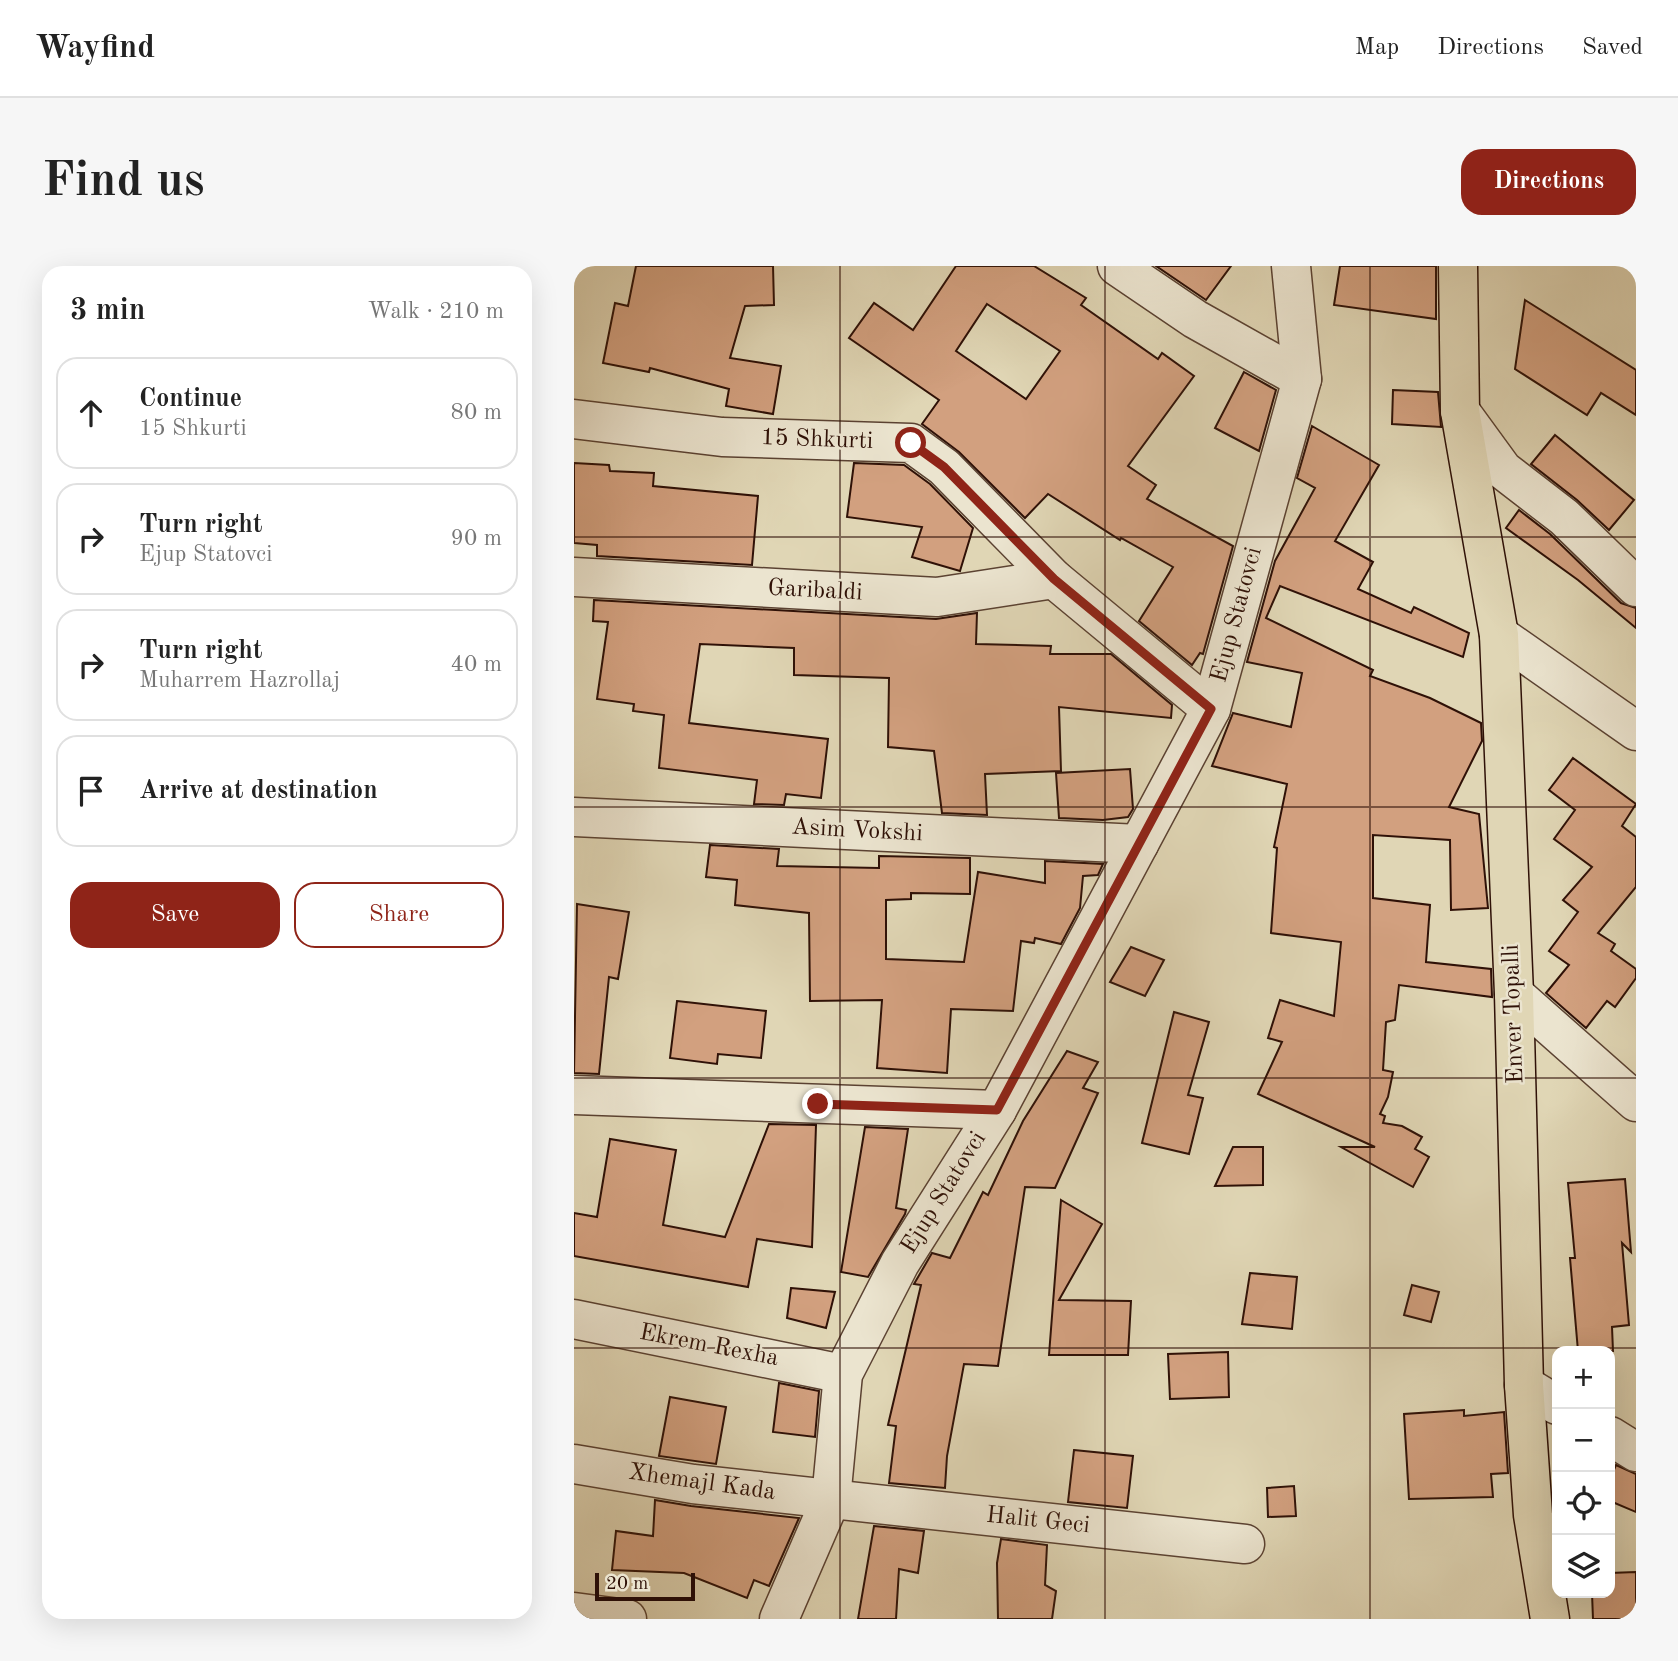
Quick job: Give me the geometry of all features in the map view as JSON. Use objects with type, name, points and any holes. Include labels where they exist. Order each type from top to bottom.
[{"type":"main road","name":"Enver Topalli","points":[[1458,266],[1460,411],[1499,635],[1514,993],[1524,1385],[1533,1515],[1550,1619]]},
{"type":"street","points":[[1116,266],[1195,319],[1302,379]]},
{"type":"street","name":"Ejup Statovci","points":[[779,1619],[831,1499],[843,1374],[900,1263],[997,1110],[1211,709],[1302,379],[1291,266]]},
{"type":"street","points":[[1460,411],[1503,470],[1564,517],[1636,587]]},
{"type":"street","name":"15 Shkurti","points":[[574,419],[722,437],[911,443],[944,467],[1054,579],[1211,709]]},
{"type":"street","name":"Garibaldi","points":[[574,577],[937,597],[1054,579]]},
{"type":"street","points":[[1499,635],[1636,731]]},
{"type":"street","name":"Asim Vokshi","points":[[574,817],[1139,844]]},
{"type":"street","points":[[1514,993],[1636,1102]]},
{"type":"street","points":[[574,1095],[997,1110]]},
{"type":"street","name":"Ekrem Rexha","points":[[574,1319],[843,1374]]},
{"type":"street","points":[[1524,1385],[1552,1402]]},
{"type":"street","points":[[1615,1439],[1636,1452]]},
{"type":"street","name":"Xhemajl Kada","points":[[574,1464],[693,1483],[831,1499]]},
{"type":"street","name":"Halit Geci","points":[[831,1499],[1245,1544]]},
{"type":"street","points":[[574,1612],[627,1619]]},
{"type":"building","points":[[636,266],[773,266],[774,305],[745,306],[730,358],[781,366],[773,414],[726,406],[729,389],[650,368],[649,372],[603,363],[615,303],[628,306]]},
{"type":"building","points":[[956,266],[1034,266],[1086,298],[1081,305],[1158,359],[1162,353],[1194,376],[1128,466],[1156,485],[1147,499],[1233,546],[1203,654],[1200,653],[1192,665],[1139,621],[1173,567],[1121,538],[1120,540],[1048,494],[1025,518],[959,452],[922,424],[939,400],[849,338],[874,303],[913,330]],"holes":[[[987,304],[1060,351],[1026,399],[956,351]]]},
{"type":"building","points":[[1156,266],[1231,266],[1206,300]]},
{"type":"building","points":[[1340,266],[1436,266],[1436,319],[1334,305]]},
{"type":"building","points":[[1525,300],[1636,370],[1636,415],[1601,393],[1587,415],[1515,369]]},
{"type":"building","points":[[1244,372],[1276,390],[1259,451],[1215,428]]},
{"type":"building","points":[[1393,390],[1438,392],[1441,427],[1392,424]]},
{"type":"building","points":[[1312,426],[1379,465],[1335,541],[1373,562],[1358,589],[1411,613],[1414,607],[1469,633],[1463,657],[1280,586],[1266,618],[1373,670],[1370,676],[1430,698],[1481,723],[1482,741],[1449,807],[1479,814],[1488,908],[1451,910],[1450,840],[1373,835],[1373,898],[1430,905],[1426,962],[1491,969],[1492,997],[1399,985],[1395,1020],[1386,1022],[1383,1070],[1393,1072],[1388,1097],[1380,1114],[1385,1116],[1383,1123],[1402,1126],[1422,1137],[1415,1149],[1429,1157],[1413,1187],[1341,1147],[1375,1147],[1258,1094],[1282,1042],[1268,1038],[1280,1000],[1334,1016],[1341,942],[1271,933],[1277,848],[1274,847],[1287,784],[1212,766],[1233,713],[1291,727],[1302,673],[1247,662],[1275,561],[1315,488],[1297,478]]},
{"type":"building","points":[[1555,435],[1634,500],[1609,530],[1577,500],[1531,464]]},
{"type":"building","points":[[574,463],[609,465],[610,471],[654,473],[653,486],[758,496],[752,565],[597,556],[597,545],[574,543]]},
{"type":"building","points":[[854,463],[904,465],[930,484],[973,528],[960,571],[912,557],[922,527],[847,517]]},
{"type":"building","points":[[1519,510],[1550,534],[1621,603],[1636,608],[1636,628],[1578,580],[1506,528]]},
{"type":"building","points":[[594,600],[936,619],[977,613],[976,644],[1051,646],[1050,654],[1111,654],[1172,705],[1171,718],[1059,707],[1061,771],[985,774],[987,815],[942,813],[934,751],[888,747],[889,678],[794,675],[794,648],[700,644],[689,723],[828,739],[821,798],[786,794],[784,805],[754,804],[757,780],[659,768],[664,715],[633,711],[634,704],[597,699],[608,622],[593,621]]},
{"type":"building","points":[[1573,758],[1636,804],[1622,826],[1636,837],[1636,887],[1598,933],[1615,944],[1611,951],[1636,969],[1636,978],[1615,1007],[1607,1001],[1586,1028],[1546,993],[1569,965],[1549,951],[1578,912],[1563,900],[1592,867],[1554,839],[1575,810],[1549,790]]},
{"type":"building","points":[[1130,769],[1133,809],[1128,817],[1103,820],[1059,818],[1056,773]]},
{"type":"building","points":[[710,845],[779,849],[777,866],[879,868],[879,856],[970,858],[970,894],[911,893],[911,899],[886,900],[886,959],[964,962],[978,872],[1045,883],[1045,861],[1103,864],[1098,875],[1083,876],[1080,908],[1061,944],[1035,938],[1034,943],[1021,941],[1013,1011],[951,1009],[947,1073],[877,1068],[882,1000],[810,1001],[809,913],[735,905],[737,880],[706,877]]},
{"type":"building","points":[[577,904],[629,912],[618,979],[609,977],[599,1074],[574,1073]]},
{"type":"building","points":[[1131,947],[1164,960],[1145,996],[1110,982]]},
{"type":"building","points":[[677,1001],[766,1011],[761,1058],[718,1054],[717,1064],[670,1058]]},
{"type":"building","points":[[1174,1012],[1209,1022],[1188,1095],[1203,1098],[1189,1154],[1142,1143]]},
{"type":"building","points":[[1067,1051],[1098,1062],[1083,1088],[1098,1093],[1055,1188],[1025,1187],[998,1366],[964,1364],[947,1456],[945,1488],[889,1483],[896,1426],[888,1425],[921,1285],[914,1284],[932,1253],[950,1258],[983,1192],[988,1195],[1023,1121]]},
{"type":"building","points":[[769,1124],[816,1125],[812,1247],[757,1239],[748,1287],[574,1256],[574,1213],[597,1217],[610,1139],[676,1150],[663,1225],[725,1237]]},
{"type":"building","points":[[865,1127],[908,1129],[896,1208],[906,1210],[905,1214],[868,1277],[841,1272]]},
{"type":"building","points":[[1233,1147],[1263,1147],[1263,1185],[1215,1186]]},
{"type":"building","points":[[1625,1179],[1631,1252],[1622,1243],[1629,1325],[1612,1327],[1613,1346],[1578,1346],[1570,1258],[1575,1258],[1568,1183]]},
{"type":"building","points":[[1061,1200],[1102,1224],[1059,1300],[1131,1301],[1128,1355],[1049,1355]]},
{"type":"building","points":[[1250,1273],[1297,1277],[1292,1329],[1242,1324]]},
{"type":"building","points":[[1412,1285],[1439,1292],[1431,1322],[1404,1315]]},
{"type":"building","points":[[791,1288],[835,1292],[826,1328],[787,1318]]},
{"type":"building","points":[[1228,1352],[1229,1397],[1170,1399],[1168,1354]]},
{"type":"building","points":[[779,1383],[819,1391],[815,1437],[773,1432]]},
{"type":"building","points":[[670,1397],[726,1407],[716,1464],[659,1456]]},
{"type":"building","points":[[1464,1410],[1464,1416],[1504,1412],[1508,1473],[1491,1474],[1493,1497],[1409,1499],[1404,1414]]},
{"type":"building","points":[[1074,1450],[1133,1456],[1127,1508],[1068,1502]]},
{"type":"building","points":[[1616,1465],[1636,1474],[1636,1512],[1615,1503]]},
{"type":"building","points":[[1294,1486],[1296,1516],[1268,1517],[1267,1488]]},
{"type":"building","points":[[655,1500],[799,1518],[769,1586],[754,1580],[747,1598],[684,1573],[612,1570],[616,1531],[653,1536]]},
{"type":"building","points":[[874,1526],[924,1531],[918,1573],[899,1569],[896,1619],[858,1619]]},
{"type":"building","points":[[1001,1539],[1047,1545],[1045,1585],[1056,1591],[1052,1619],[998,1619],[997,1563]]},
{"type":"building","points":[[1636,1572],[1636,1619],[1593,1619],[1592,1598],[1615,1598],[1615,1573]]},
{"type":"route","points":[[818,1104],[997,1110],[1211,709],[1054,579],[944,467],[911,443]]}]
